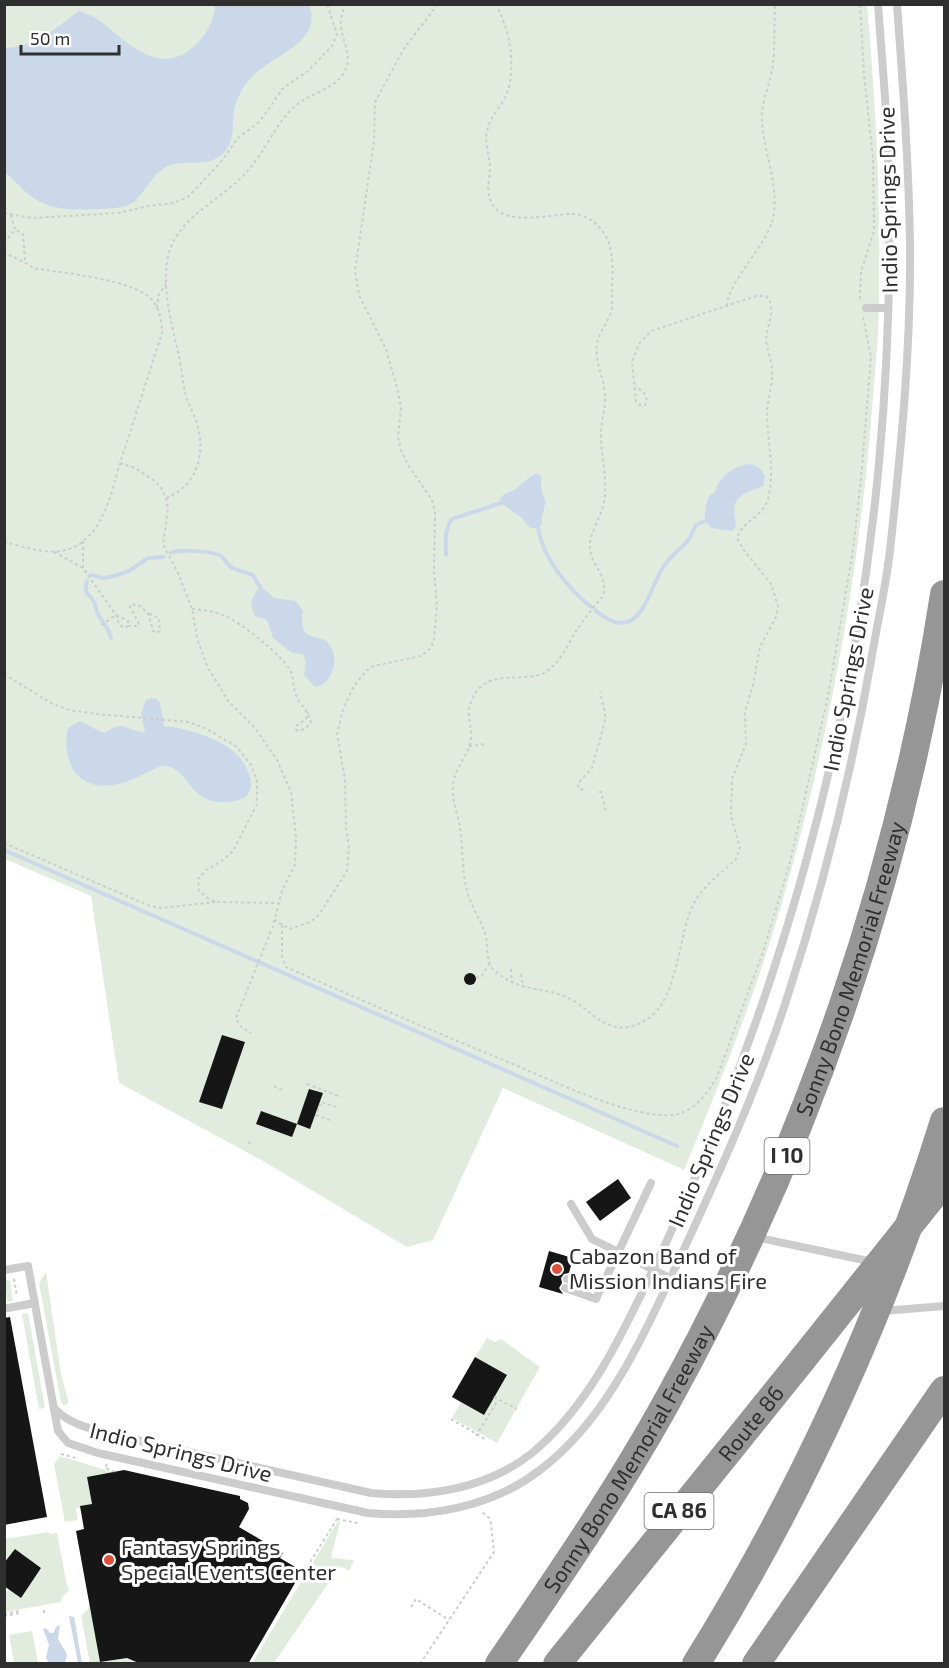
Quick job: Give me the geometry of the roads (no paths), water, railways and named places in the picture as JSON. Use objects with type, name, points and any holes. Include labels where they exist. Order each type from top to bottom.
[{"type":"highway","name":"Sonny Bono Memorial Freeway","points":[[499,1664],[621,1479],[669,1397],[714,1312],[776,1183],[829,1048],[869,928],[911,769],[934,662],[945,594]]},
{"type":"highway","points":[[696,1664],[731,1608],[772,1533],[829,1417],[876,1311],[925,1183],[945,1121]]},
{"type":"highway","name":"Route 86","points":[[557,1664],[945,1182]]},
{"type":"highway","points":[[756,1664],[945,1390]]},
{"type":"lane","name":"Indio Springs Drive","points":[[54,1407],[62,1417],[72,1423],[105,1432],[371,1493],[397,1495],[453,1489],[483,1481],[515,1465],[532,1453],[562,1423],[598,1375],[633,1311],[696,1178],[730,1094],[774,970],[800,887],[820,811],[851,661],[879,464],[887,308],[887,133],[878,4]]},
{"type":"lane","name":"Indio Springs Drive","points":[[54,1407],[58,1431],[62,1438],[68,1443],[98,1453],[368,1513],[397,1516],[458,1509],[506,1491],[525,1481],[543,1468],[577,1436],[614,1386],[650,1320],[714,1186],[787,999],[839,816],[860,723],[889,556],[906,364],[910,250],[906,132],[897,4]]},
{"type":"lane","points":[[864,308],[887,308]]},
{"type":"lane","points":[[564,1288],[596,1299],[651,1183]]},
{"type":"lane","points":[[571,1204],[592,1239],[670,1278]]},
{"type":"lane","points":[[751,1236],[893,1266]]},
{"type":"lane","points":[[4,1270],[28,1266],[54,1407]]},
{"type":"lane","points":[[567,1279],[600,1290]]},
{"type":"lane","points":[[8,1308],[35,1304]]},
{"type":"lane","points":[[876,1311],[945,1306]]},
{"type":"water","points":[[215,5],[309,5],[312,18],[309,30],[293,48],[259,71],[244,86],[235,107],[231,141],[220,156],[207,162],[178,163],[165,167],[136,200],[124,207],[111,208],[63,209],[45,204],[28,194],[5,172],[5,48],[36,41],[79,11],[96,18],[141,52],[166,59],[179,56],[197,44],[211,23]]},
{"type":"water","points":[[752,464],[761,469],[765,476],[763,486],[742,495],[735,503],[736,527],[732,531],[711,528],[705,521],[706,504],[709,497],[729,472],[740,466]]},
{"type":"water","points":[[538,473],[542,479],[541,486],[545,504],[542,524],[538,528],[530,528],[522,518],[501,503],[500,499]]},
{"type":"water","points":[[264,589],[274,598],[296,601],[303,611],[304,630],[329,644],[332,649],[333,670],[321,685],[315,687],[304,675],[306,662],[303,654],[292,653],[273,638],[267,620],[255,616],[251,605],[252,600],[257,590]]},
{"type":"water","points":[[157,699],[160,703],[164,726],[209,737],[239,756],[251,779],[249,793],[244,798],[219,802],[207,799],[171,767],[161,766],[132,780],[100,786],[89,783],[74,771],[67,751],[68,728],[80,721],[105,733],[122,726],[145,732],[141,713],[146,700]]},
{"type":"water","points":[[69,1616],[74,1617],[82,1663],[78,1663]]},
{"type":"water","points":[[60,1625],[58,1639],[67,1654],[65,1663],[49,1663],[46,1658],[49,1645],[43,1629],[46,1628],[53,1633]]},
{"type":"waterway","points":[[446,555],[447,531],[452,519],[501,503]]},
{"type":"waterway","points":[[595,610],[610,620],[621,623],[631,621],[639,614],[665,565],[687,542],[696,525],[705,521]]},
{"type":"waterway","points":[[538,528],[545,551],[557,572],[591,607]]},
{"type":"waterway","points":[[171,553],[188,551],[217,554],[236,570],[253,575],[261,589]]},
{"type":"waterway","points":[[91,575],[103,578],[114,576],[129,571],[148,558],[164,557]]},
{"type":"waterway","points":[[87,581],[86,592],[94,602],[96,611],[111,638]]},
{"type":"waterway","points":[[4,850],[677,1146]]},
{"type":"place","name":"Cabazon Band of Mission Indians Fire","points":[[557,1269]]},
{"type":"place","name":"Fantasy Springs Special Events Center","points":[[109,1560]]}]
